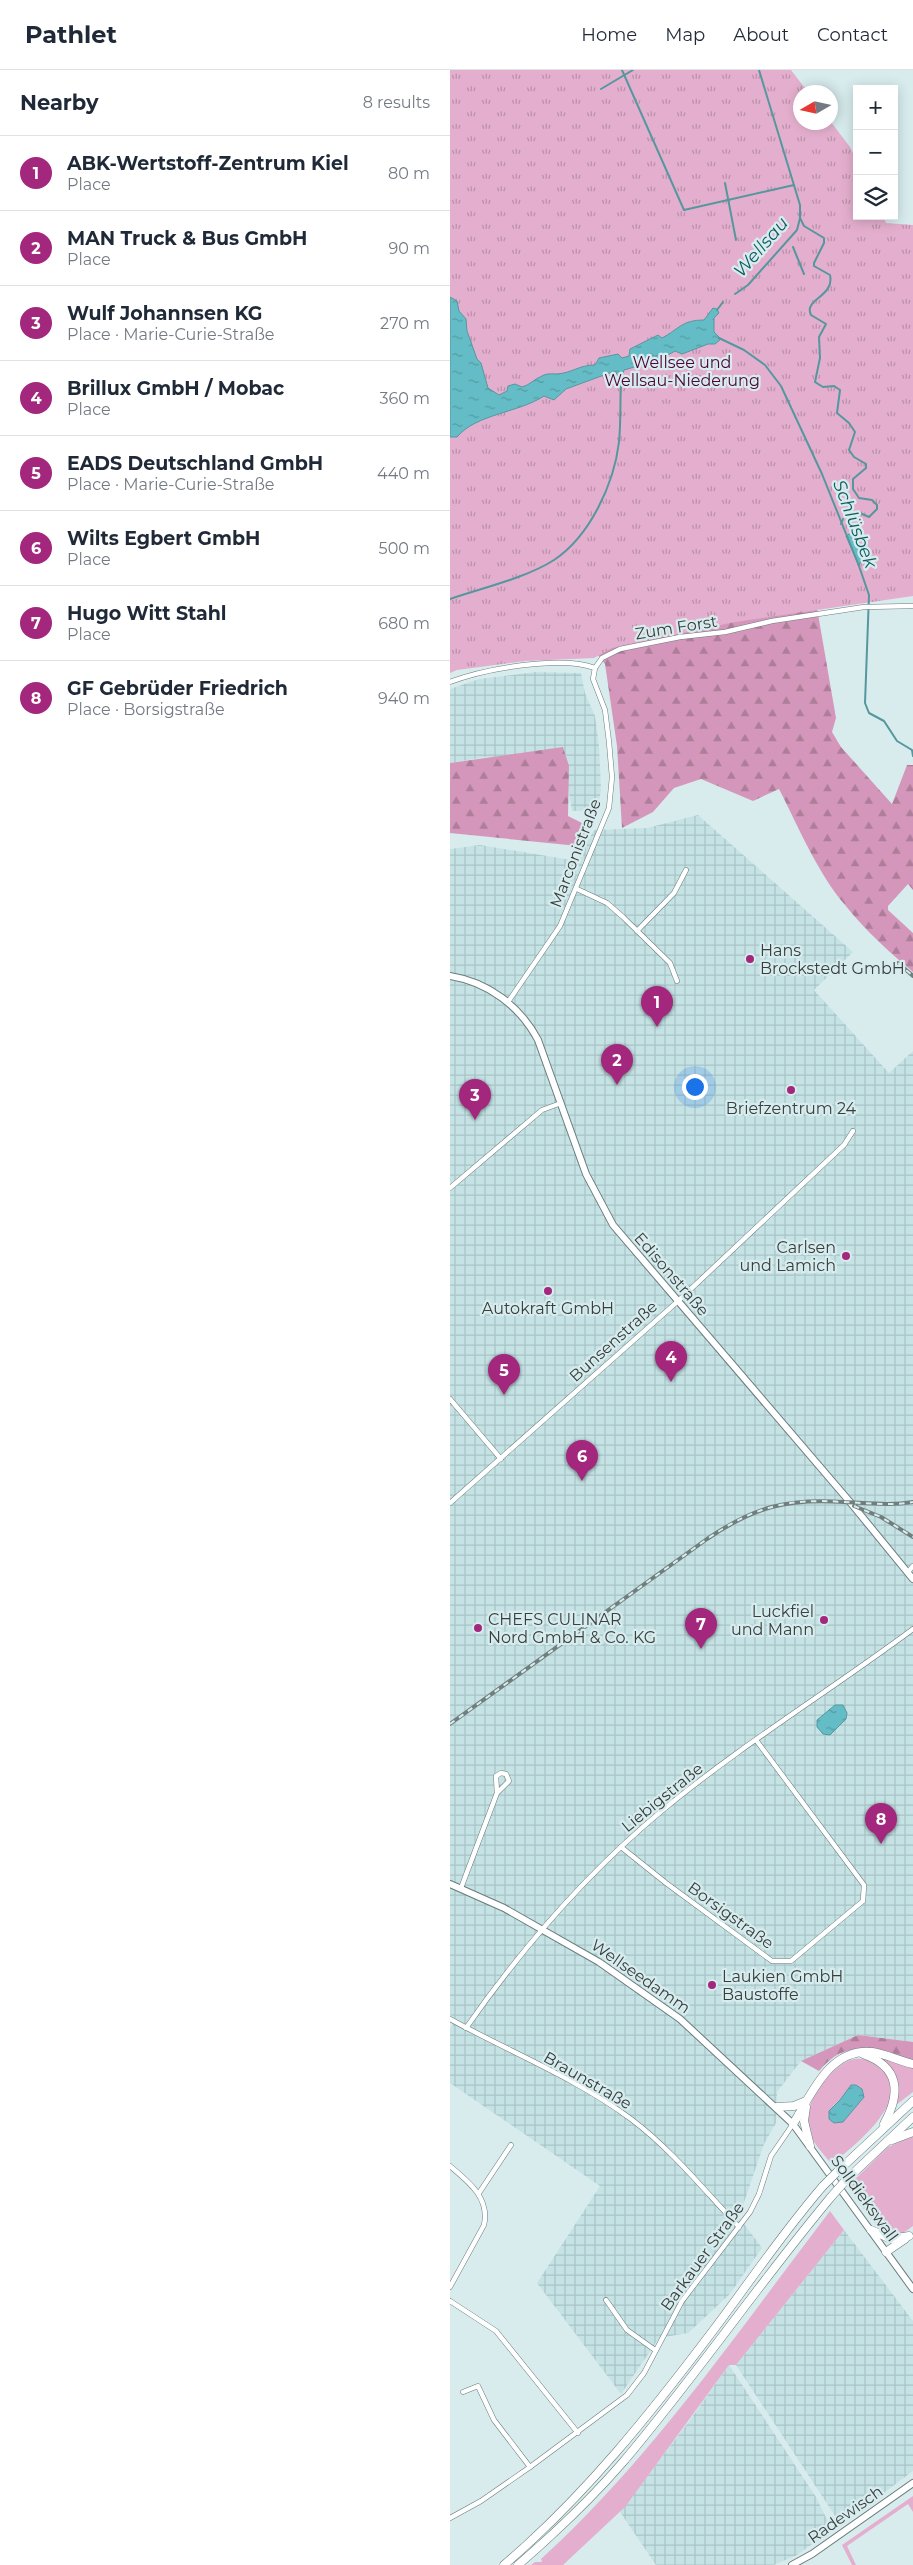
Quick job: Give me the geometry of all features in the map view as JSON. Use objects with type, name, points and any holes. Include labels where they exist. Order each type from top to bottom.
[{"type":"highway","points":[[793,2124],[824,2075],[835,2062],[844,2056],[858,2053],[877,2053],[913,2064]]},
{"type":"highway","points":[[858,2053],[880,2063],[888,2070],[894,2081],[894,2101],[882,2128]]},
{"type":"highway","points":[[777,2107],[794,2106],[808,2100]]},
{"type":"highway","points":[[808,2100],[804,2122],[810,2146]]},
{"type":"highway","points":[[504,2565],[571,2503],[621,2449],[715,2328],[793,2222],[823,2186],[882,2128],[913,2101]]},
{"type":"highway","points":[[518,2565],[575,2514],[622,2463],[688,2381],[781,2257],[831,2197],[875,2151],[913,2117]]},
{"type":"highway","points":[[875,2151],[896,2137],[913,2132]]},
{"type":"highway","points":[[871,2230],[891,2239],[911,2235]]},
{"type":"highway","points":[[886,2252],[911,2235]]},
{"type":"street","name":"Zum Forst","points":[[595,668],[602,658],[620,649],[680,637],[725,632],[772,621],[864,607],[913,606]]},
{"type":"street","points":[[450,682],[505,668],[577,664],[595,668]]},
{"type":"street","name":"Marconistraße","points":[[508,1002],[560,926],[577,889],[608,808],[612,777],[605,710],[594,685],[595,668]]},
{"type":"street","points":[[637,931],[674,893],[686,870]]},
{"type":"street","points":[[577,889],[607,903],[670,963],[677,981]]},
{"type":"street","name":"Edisonstraße","points":[[450,976],[481,985],[508,1002],[534,1034],[586,1174],[606,1213],[627,1243],[913,1579]]},
{"type":"street","points":[[450,1188],[542,1110],[561,1103]]},
{"type":"street","name":"Bunsenstraße","points":[[450,1503],[677,1302],[844,1145],[853,1131]]},
{"type":"street","points":[[450,1399],[501,1459]]},
{"type":"street","points":[[908,1572],[913,1566]]},
{"type":"street","name":"Liebigstraße","points":[[466,2028],[543,1929],[621,1847],[678,1798],[756,1740],[913,1629]]},
{"type":"street","name":"Borsigstraße","points":[[621,1847],[666,1883],[772,1961],[791,1961],[863,1901],[864,1885],[756,1740]]},
{"type":"street","points":[[461,1888],[497,1793]]},
{"type":"street","name":"Wellseedamm","points":[[450,1884],[543,1929],[608,1966],[658,2002],[777,2107],[793,2124]]},
{"type":"street","name":"Braunstraße","points":[[450,2020],[596,2096],[630,2118],[652,2136],[739,2227]]},
{"type":"street","name":"Barkauer Straße","points":[[450,2518],[481,2501],[530,2467],[627,2395],[644,2373],[685,2296],[739,2227],[757,2199],[773,2151],[793,2124]]},
{"type":"street","name":"Solldiekswall","points":[[793,2124],[913,2289]]},
{"type":"street","points":[[478,2193],[511,2145]]},
{"type":"street","points":[[450,2166],[478,2193],[486,2216],[484,2225],[450,2287]]},
{"type":"street","points":[[606,2300],[627,2330],[655,2350]]},
{"type":"street","points":[[450,2301],[496,2331],[578,2433]]},
{"type":"street","points":[[463,2392],[478,2386],[494,2420],[530,2467]]},
{"type":"street","name":"Radewisch","points":[[792,2565],[801,2563],[913,2483]]},
{"type":"shaded area","points":[[535,672],[581,673],[585,693],[595,716],[599,745],[601,790],[597,811],[572,811],[568,788],[568,766],[486,757],[450,763],[450,689],[479,679]]},
{"type":"shaded area","points":[[698,815],[853,952],[814,990],[889,1073],[913,1051],[913,2042],[858,2035],[801,2061],[777,2092],[776,2123],[764,2144],[739,2217],[762,2248],[729,2295],[688,2333],[659,2338],[621,2394],[537,2283],[600,2186],[450,2083],[450,2029],[456,2019],[450,2015],[450,849],[480,845],[577,861],[594,830],[647,828]]},
{"type":"shaded area","points":[[844,2230],[913,2321],[913,2471],[841,2525],[736,2365]]},
{"type":"shaded area","points":[[729,2365],[816,2497],[832,2530],[797,2555],[774,2565],[656,2565],[620,2512]]},
{"type":"green space","name":"Wellsee und Wellsau-Niederung","points":[[450,70],[791,70],[803,85],[793,85],[793,130],[837,130],[853,153],[853,220],[885,220],[886,223],[913,225],[913,596],[735,622],[612,648],[594,658],[526,661],[457,670],[450,673]]},
{"type":"green space","points":[[817,608],[836,718],[832,732],[841,747],[892,804],[907,765],[913,765],[913,890],[908,884],[888,906],[888,910],[913,933],[913,972],[869,932],[835,892],[809,849],[779,789],[753,801],[701,779],[674,788],[653,812],[622,828],[617,746],[605,664],[597,654],[655,628]]},
{"type":"green space","points":[[563,747],[569,766],[568,816],[590,827],[578,846],[450,833],[450,763]]},
{"type":"green space","points":[[858,2035],[913,2042],[913,2061],[875,2050],[863,2049],[841,2053],[830,2060],[819,2071],[801,2061]]},
{"type":"green space","points":[[873,2055],[913,2067],[913,2092],[896,2105],[897,2088]]},
{"type":"green space","points":[[863,2059],[871,2061],[878,2066],[885,2072],[891,2085],[890,2098],[885,2111],[876,2123],[832,2165],[812,2139],[807,2120],[813,2098],[820,2087],[827,2077],[845,2062]],"holes":[[[856,2085],[862,2089],[864,2097],[843,2122],[833,2106]]]},
{"type":"green space","points":[[913,2136],[913,2226],[901,2234],[892,2236],[880,2229],[848,2186],[888,2147]]},
{"type":"green space","points":[[830,2211],[844,2230],[736,2365],[729,2365],[625,2507],[563,2565],[531,2565],[535,2562],[542,2562],[541,2559],[582,2520],[657,2436],[728,2347]]},
{"type":"green space","points":[[913,2496],[913,2512],[908,2504],[847,2546],[856,2565],[852,2565],[842,2545]]},
{"type":"water","points":[[450,297],[457,301],[459,311],[466,319],[467,331],[477,359],[481,363],[488,388],[499,395],[507,391],[508,386],[515,384],[522,387],[546,374],[562,373],[584,366],[595,365],[599,358],[618,354],[622,358],[629,356],[630,349],[658,335],[662,338],[686,323],[704,320],[713,308],[717,309],[719,313],[714,318],[714,332],[721,339],[715,344],[708,344],[682,354],[675,351],[659,360],[624,370],[621,381],[615,371],[566,389],[554,400],[544,396],[534,402],[486,418],[465,429],[457,437],[450,437]]},
{"type":"water","points":[[851,533],[857,537],[863,554],[859,566],[846,536]]},
{"type":"water","points":[[835,1705],[843,1705],[847,1713],[846,1719],[830,1735],[823,1734],[817,1727],[817,1720]]},
{"type":"water","points":[[851,2085],[856,2085],[862,2089],[864,2097],[843,2122],[834,2123],[829,2119],[829,2111]]},
{"type":"waterway","points":[[622,70],[684,210],[794,185]]},
{"type":"waterway","points":[[601,89],[633,70]]},
{"type":"waterway","name":"Wellsau","points":[[735,294],[748,285],[797,230],[800,218],[800,205],[759,70]]},
{"type":"waterway","points":[[725,183],[736,240]]},
{"type":"waterway","points":[[800,218],[804,226],[824,238],[824,243],[814,266],[830,275],[828,288],[811,305],[810,310],[811,315],[826,324],[819,337],[820,358],[815,382],[823,387],[834,386],[840,390],[837,413],[849,423],[855,432],[849,450],[854,457],[866,464],[866,468],[853,479],[853,489],[859,498],[872,500],[877,505],[877,509],[869,517],[860,513],[848,515]]},
{"type":"waterway","points":[[793,247],[804,274]]},
{"type":"waterway","points":[[717,310],[723,302]]},
{"type":"waterway","name":"Schlüsbek","points":[[719,338],[744,350],[765,365],[781,386],[822,474],[869,595],[865,703],[869,713],[884,721],[897,741],[912,750],[913,756]]},
{"type":"waterway","points":[[450,599],[517,577],[543,566],[567,550],[579,537],[598,508],[612,475],[619,442],[621,380]]},
{"type":"waterway","name":"Schlüsbek","points":[[841,524],[843,519]]},
{"type":"railway","points":[[898,963],[913,976]]},
{"type":"railway","points":[[450,1724],[707,1539],[740,1519],[772,1507],[805,1502],[888,1504],[913,1502]]},
{"type":"railway","points":[[854,1506],[881,1517],[913,1537]]},
{"type":"place","name":"Hans Brockstedt GmbH","points":[[750,959]]},
{"type":"place","name":"ABK-Wertstoff-Zentrum Kiel","points":[[657,1027]]},
{"type":"place","name":"MAN Truck & Bus GmbH","points":[[617,1085]]},
{"type":"place","name":"Briefzentrum 24","points":[[791,1090]]},
{"type":"place","name":"Wulf Johannsen KG","points":[[475,1120]]},
{"type":"place","name":"Carlsen und Lamich","points":[[846,1256]]},
{"type":"place","name":"Autokraft GmbH","points":[[548,1291]]},
{"type":"place","name":"Brillux GmbH / Mobac","points":[[671,1382]]},
{"type":"place","name":"EADS Deutschland GmbH","points":[[504,1395]]},
{"type":"place","name":"Wilts Egbert GmbH","points":[[582,1481]]},
{"type":"place","name":"Luckfiel und Mann","points":[[824,1620]]},
{"type":"place","name":"CHEFS CULINAR Nord GmbH & Co. KG","points":[[478,1628]]},
{"type":"place","name":"Hugo Witt Stahl","points":[[701,1649]]},
{"type":"place","name":"GF Gebrüder Friedrich","points":[[881,1844]]},
{"type":"place","name":"Laukien GmbH Baustoffe","points":[[712,1985]]}]
